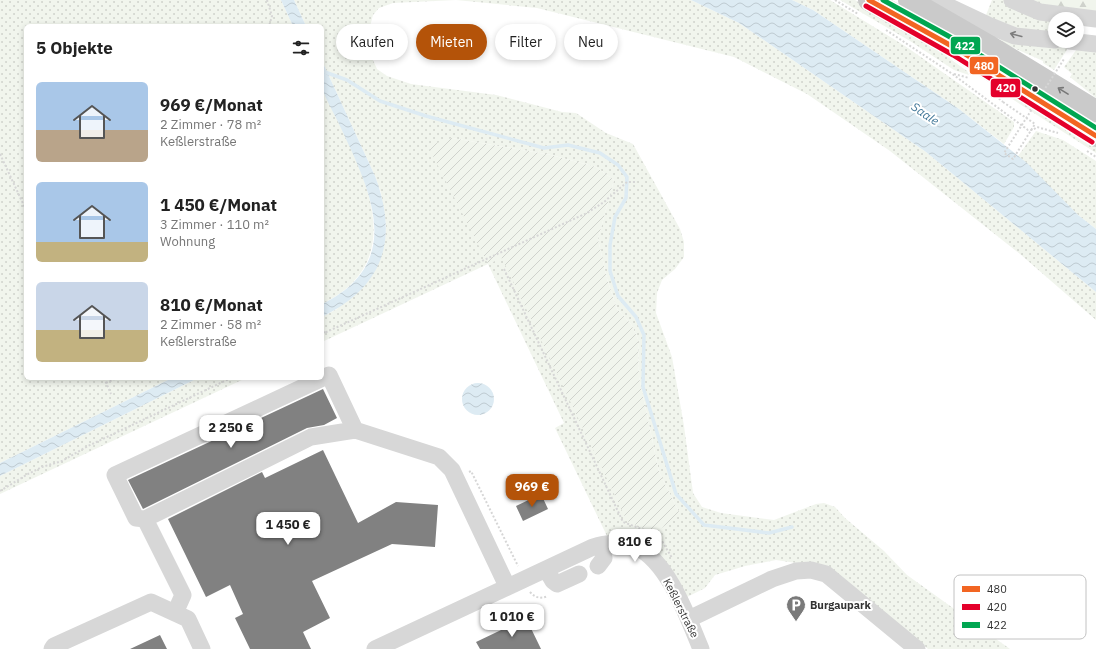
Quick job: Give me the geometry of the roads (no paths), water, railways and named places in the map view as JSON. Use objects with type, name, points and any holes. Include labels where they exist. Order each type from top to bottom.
[{"type":"main road","points":[[909,0],[1001,53],[1096,111]]},
{"type":"main road","points":[[865,8],[957,49],[1090,143]]},
{"type":"street","points":[[935,0],[1015,36],[1048,39]]},
{"type":"street","points":[[1012,0],[1040,12],[1096,19]]},
{"type":"street","points":[[1084,43],[1096,44]]},
{"type":"street","points":[[324,377],[329,375],[355,430]]},
{"type":"street","points":[[318,380],[115,476],[136,518],[145,519],[311,438],[355,430],[439,457],[452,470],[507,586]]},
{"type":"street","points":[[145,519],[183,595],[175,613]]},
{"type":"street","name":"Keßlerstraße","points":[[375,649],[533,574],[601,545],[627,544],[643,551],[665,576],[689,619],[701,649]]},
{"type":"street","points":[[598,566],[604,558],[601,545]]},
{"type":"street","points":[[689,619],[772,579],[796,571],[811,570],[826,574],[917,649]]},
{"type":"street","points":[[533,574],[553,581],[557,584],[579,574]]},
{"type":"street","points":[[52,649],[54,646],[151,602],[188,619],[202,649]]},
{"type":"water","points":[[281,0],[294,0],[305,24],[292,24]]},
{"type":"water","name":"Saale","points":[[691,0],[792,0],[813,10],[959,109],[1027,163],[1078,215],[1096,229],[1096,292],[926,152],[739,23]]},
{"type":"water","points":[[324,65],[375,176],[382,199],[386,221],[385,241],[381,259],[372,276],[360,291],[343,305],[324,316],[324,303],[349,287],[365,267],[373,245],[374,222],[369,198],[361,173],[324,92]]},
{"type":"water","points":[[168,380],[194,380],[0,476],[0,463]]},
{"type":"water","points":[[475,383],[481,383],[491,390],[494,399],[493,405],[487,412],[481,415],[475,415],[465,408],[462,402],[462,396],[469,386]]},
{"type":"waterway","points":[[324,72],[347,80],[380,101],[426,116],[544,148],[568,145],[600,153],[618,165],[627,177],[626,198],[615,217],[610,245],[610,271],[618,296],[636,317],[644,335],[643,387],[676,494],[704,525],[769,533],[792,527]]},
{"type":"place","name":"Burgaupark","points":[[796,622]]}]
